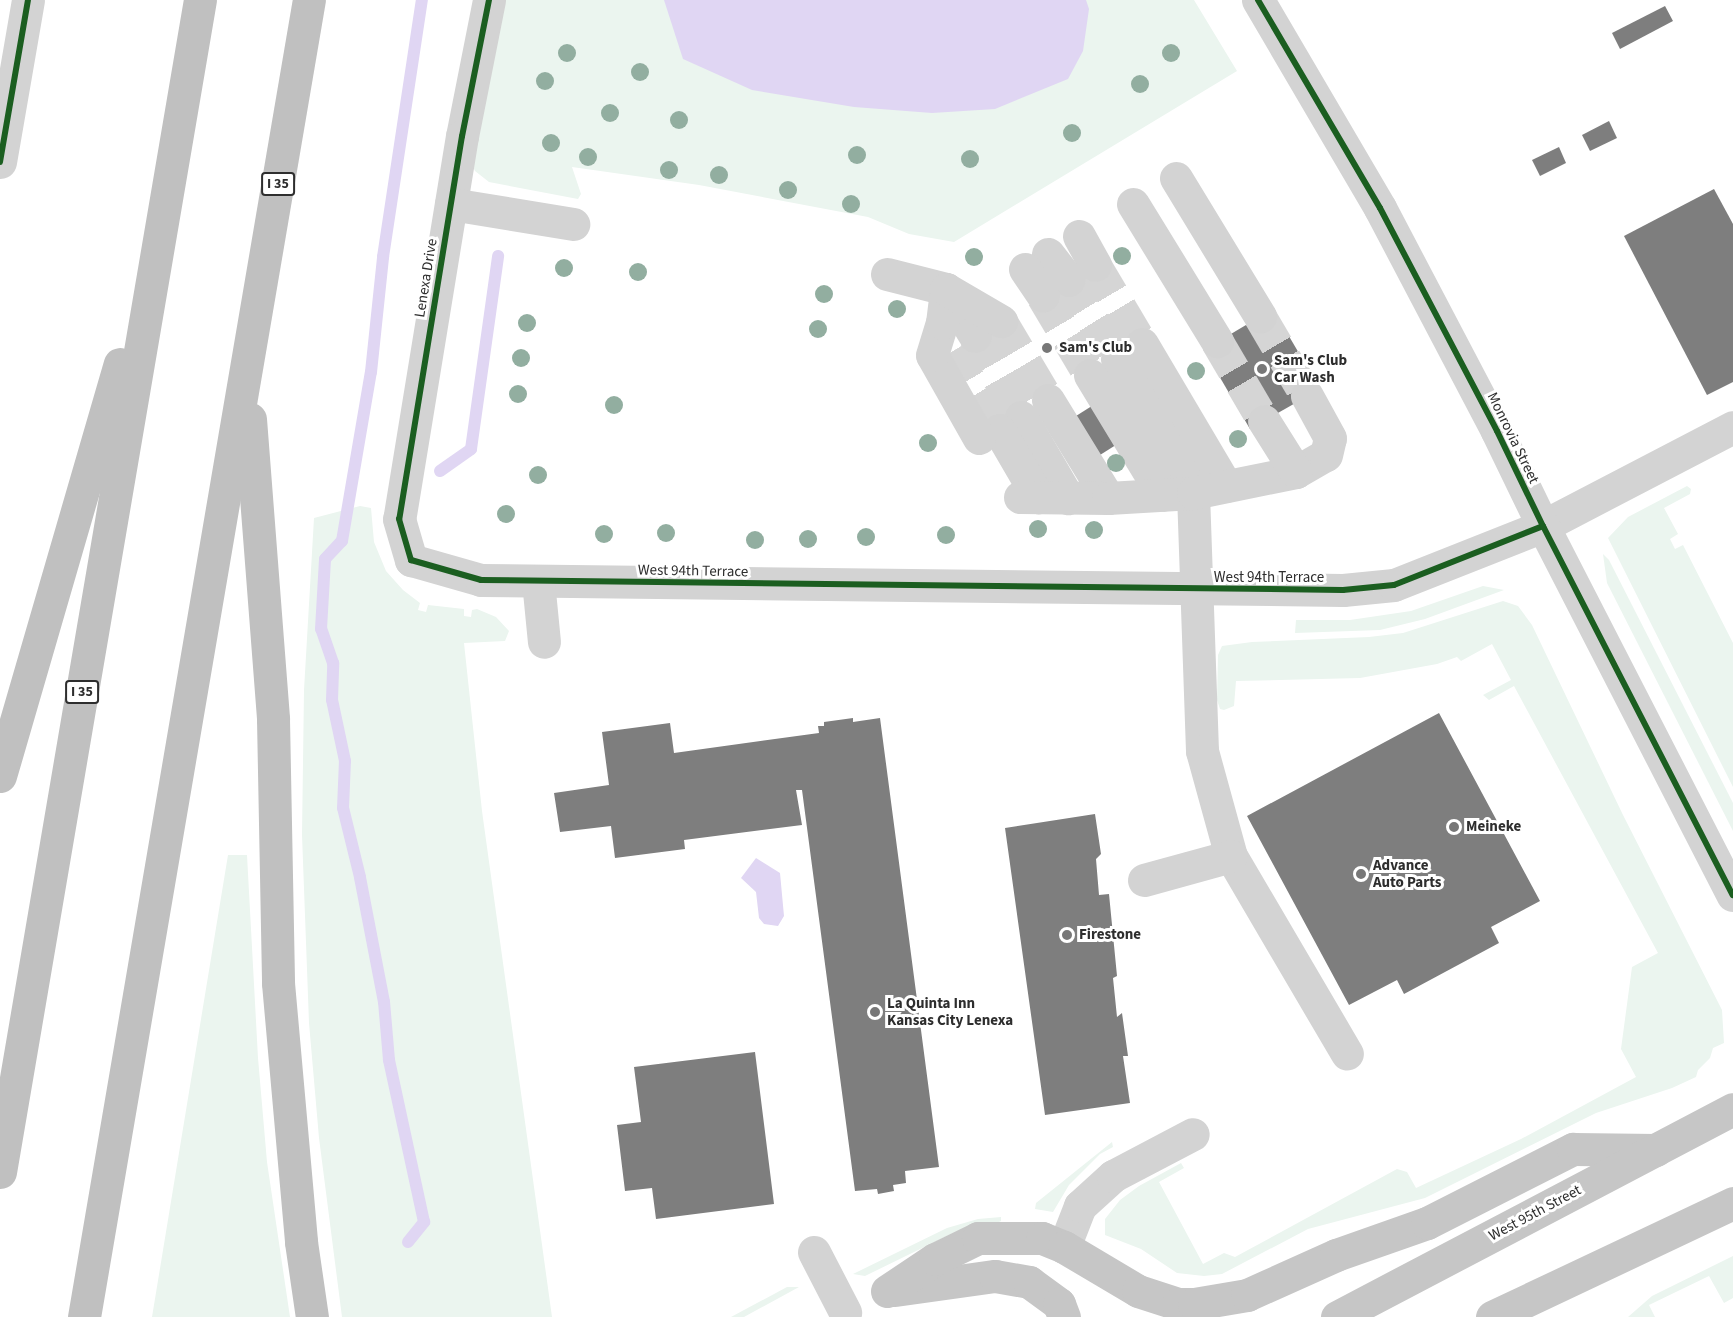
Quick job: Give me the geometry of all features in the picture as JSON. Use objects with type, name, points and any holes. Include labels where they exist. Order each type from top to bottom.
[{"type":"highway","name":"I 35","points":[[0,1172],[200,0]]},
{"type":"highway","name":"I 35","points":[[84,1317],[309,0]]},
{"type":"highway","points":[[0,776],[164,212]]},
{"type":"highway","points":[[247,369],[273,719],[278,983],[300,1230],[312,1317]]},
{"type":"main road","name":"West 95th Street","points":[[1337,1317],[1733,1109]]},
{"type":"main road","points":[[887,1291],[935,1259],[978,1238],[1042,1238],[1064,1247],[1138,1291],[1178,1304],[1194,1304],[1247,1295],[1336,1255],[1427,1222],[1573,1149],[1656,1149]]},
{"type":"main road","points":[[1492,1317],[1733,1203]]},
{"type":"main road","points":[[887,1291],[995,1276],[1029,1282],[1059,1304],[1064,1317]]},
{"type":"street","points":[[0,162],[28,0]]},
{"type":"street","name":"Lenexa Drive","points":[[411,560],[399,519],[451,204],[489,0]]},
{"type":"street","name":"Monrovia Street","points":[[1258,0],[1380,208],[1497,430],[1543,526],[1733,895]]},
{"type":"street","points":[[1176,178],[1260,316]]},
{"type":"street","points":[[451,204],[573,224]]},
{"type":"street","points":[[1133,204],[1217,342]]},
{"type":"street","points":[[1036,261],[1069,281],[1078,237]]},
{"type":"street","points":[[886,274],[958,296]]},
{"type":"street","points":[[958,296],[967,333]]},
{"type":"street","points":[[958,296],[967,333]]},
{"type":"street","points":[[967,333],[932,356],[1108,498]]},
{"type":"street","points":[[1226,486],[1116,359],[1178,494],[1198,590],[1202,751],[1231,856],[1347,1054]]},
{"type":"street","points":[[1012,421],[1042,497],[1108,498],[1178,494],[1296,472],[1326,455],[1330,438],[1307,396]]},
{"type":"street","points":[[1264,421],[1296,472]]},
{"type":"street","name":"West 94th Terrace","points":[[411,560],[481,580],[1198,590],[1343,590],[1394,585],[1543,526],[1733,427]]},
{"type":"street","points":[[538,581],[544,642]]},
{"type":"street","points":[[1144,880],[1231,856]]},
{"type":"street","points":[[1064,1247],[1080,1206],[1113,1176],[1193,1134]]},
{"type":"street","points":[[814,1252],[840,1315],[887,1291]]},
{"type":"shaded area","points":[[505,0],[1194,0],[1237,71],[954,242],[909,234],[868,217],[699,185],[572,167],[581,194],[578,199],[489,182],[475,171],[471,163],[493,47]]},
{"type":"shaded area","points":[[664,0],[1086,0],[1089,9],[1083,51],[1068,79],[995,109],[932,113],[854,107],[752,90],[683,59]]},
{"type":"shaded area","points":[[1687,486],[1691,489],[1690,494],[1664,508],[1678,534],[1670,539],[1675,549],[1683,545],[1733,643],[1733,787],[1608,538],[1628,517]]},
{"type":"shaded area","points":[[360,506],[371,508],[374,542],[386,571],[403,590],[420,603],[418,610],[426,612],[428,605],[464,609],[464,616],[471,617],[472,610],[477,609],[496,617],[509,631],[505,641],[464,643],[482,811],[552,1317],[342,1317],[319,1138],[309,1023],[302,835],[304,690],[314,518]]},
{"type":"shaded area","points":[[1603,554],[1609,560],[1733,803],[1733,831],[1607,583]]},
{"type":"shaded area","points":[[1483,586],[1504,590],[1425,619],[1380,630],[1295,633],[1296,620],[1350,620],[1411,611]]},
{"type":"shaded area","points":[[1503,601],[1518,606],[1532,625],[1623,815],[1722,1010],[1724,1043],[1713,1048],[1710,1058],[1698,1070],[1696,1077],[1672,1088],[1596,1113],[1425,1198],[1308,1229],[1222,1274],[1204,1276],[1177,1273],[1141,1249],[1105,1235],[1105,1219],[1120,1200],[1139,1186],[1181,1163],[1184,1168],[1159,1182],[1203,1264],[1224,1253],[1235,1257],[1397,1169],[1407,1172],[1416,1188],[1521,1139],[1636,1077],[1621,1049],[1632,967],[1658,953],[1514,686],[1489,700],[1483,695],[1511,680],[1492,644],[1461,661],[1457,657],[1437,664],[1360,678],[1236,681],[1234,706],[1224,710],[1220,709],[1217,700],[1218,655],[1222,646],[1252,642],[1369,637],[1403,633]]},
{"type":"shaded area","points":[[228,855],[247,855],[258,1058],[267,1162],[290,1317],[152,1317]]},
{"type":"shaded area","points":[[756,858],[780,873],[784,916],[778,926],[764,924],[759,918],[756,892],[741,878]]},
{"type":"shaded area","points":[[1112,1142],[1113,1147],[1100,1154],[1069,1185],[1053,1212],[1035,1209],[1036,1203]]},
{"type":"shaded area","points":[[1001,1217],[1001,1221],[993,1225],[955,1232],[865,1276],[853,1274],[947,1228],[978,1219]]},
{"type":"shaded area","points":[[1733,1256],[1733,1298],[1724,1303],[1709,1276],[1649,1305],[1655,1317],[1628,1317],[1652,1296]]},
{"type":"shaded area","points":[[787,1287],[799,1287],[744,1317],[731,1317]]},
{"type":"building","points":[[1665,6],[1673,21],[1620,49],[1612,33]]},
{"type":"building","points":[[1609,121],[1617,138],[1590,151],[1582,135]]},
{"type":"building","points":[[1559,147],[1566,163],[1540,176],[1532,160]]},
{"type":"building","points":[[1714,189],[1733,224],[1733,382],[1707,395],[1624,236]]},
{"type":"building","name":"Sam's Club Car Wash","points":[[1273,309],[1320,389],[1250,429],[1204,350]]},
{"type":"building","points":[[1095,404],[1119,443],[1100,455],[1076,416]]},
{"type":"building","points":[[1439,713],[1540,901],[1491,927],[1499,943],[1404,994],[1397,980],[1349,1005],[1247,816]]},
{"type":"building","name":"La Quinta Inn Kansas City Lenexa","points":[[853,718],[853,722],[880,718],[939,1167],[905,1171],[906,1183],[893,1185],[894,1191],[878,1194],[877,1189],[855,1191],[802,790],[796,790],[802,825],[684,840],[685,849],[615,858],[611,826],[560,832],[554,793],[609,785],[602,732],[670,723],[674,753],[819,733],[818,726],[824,726],[824,722]]},
{"type":"building","name":"Firestone","points":[[1095,814],[1101,854],[1096,859],[1099,895],[1109,894],[1117,976],[1113,978],[1117,1017],[1122,1013],[1128,1056],[1123,1056],[1130,1103],[1045,1115],[1005,828]]},
{"type":"building","points":[[755,1052],[774,1204],[656,1219],[652,1188],[625,1191],[617,1125],[641,1122],[634,1067]]},
{"type":"waterway","points":[[408,1242],[424,1222],[389,1060],[384,1002],[360,877],[343,808],[345,761],[332,700],[333,663],[321,629],[325,559],[342,541],[371,372],[383,257],[422,0]]},
{"type":"waterway","points":[[440,471],[471,449],[498,256]]},
{"type":"tunnel","points":[[1095,265],[1142,344]]},
{"type":"tunnel","points":[[1068,280],[1117,359]]},
{"type":"tunnel","points":[[1043,296],[1090,375]]},
{"type":"tunnel","points":[[1260,316],[1307,396]]},
{"type":"tunnel","points":[[1001,321],[1048,400]]},
{"type":"tunnel","points":[[975,336],[1021,417]]},
{"type":"tunnel","points":[[1217,341],[1264,421]]},
{"type":"tunnel","points":[[952,351],[999,430]]},
{"type":"cycle path","points":[[0,162],[28,0]]},
{"type":"cycle path","points":[[489,0],[462,136],[399,519],[411,560],[481,580],[1343,590],[1394,585],[1543,526]]},
{"type":"cycle path","points":[[1258,0],[1380,208],[1497,431],[1543,526],[1733,895]]},
{"type":"place","name":"Sam's Club","points":[[1047,348]]},
{"type":"place","name":"Sam's Club Car Wash","points":[[1262,369]]},
{"type":"place","name":"Meineke","points":[[1454,827]]},
{"type":"place","name":"Advance Auto Parts","points":[[1361,874]]},
{"type":"place","name":"Firestone","points":[[1067,935]]},
{"type":"place","name":"La Quinta Inn Kansas City Lenexa","points":[[875,1012]]}]
